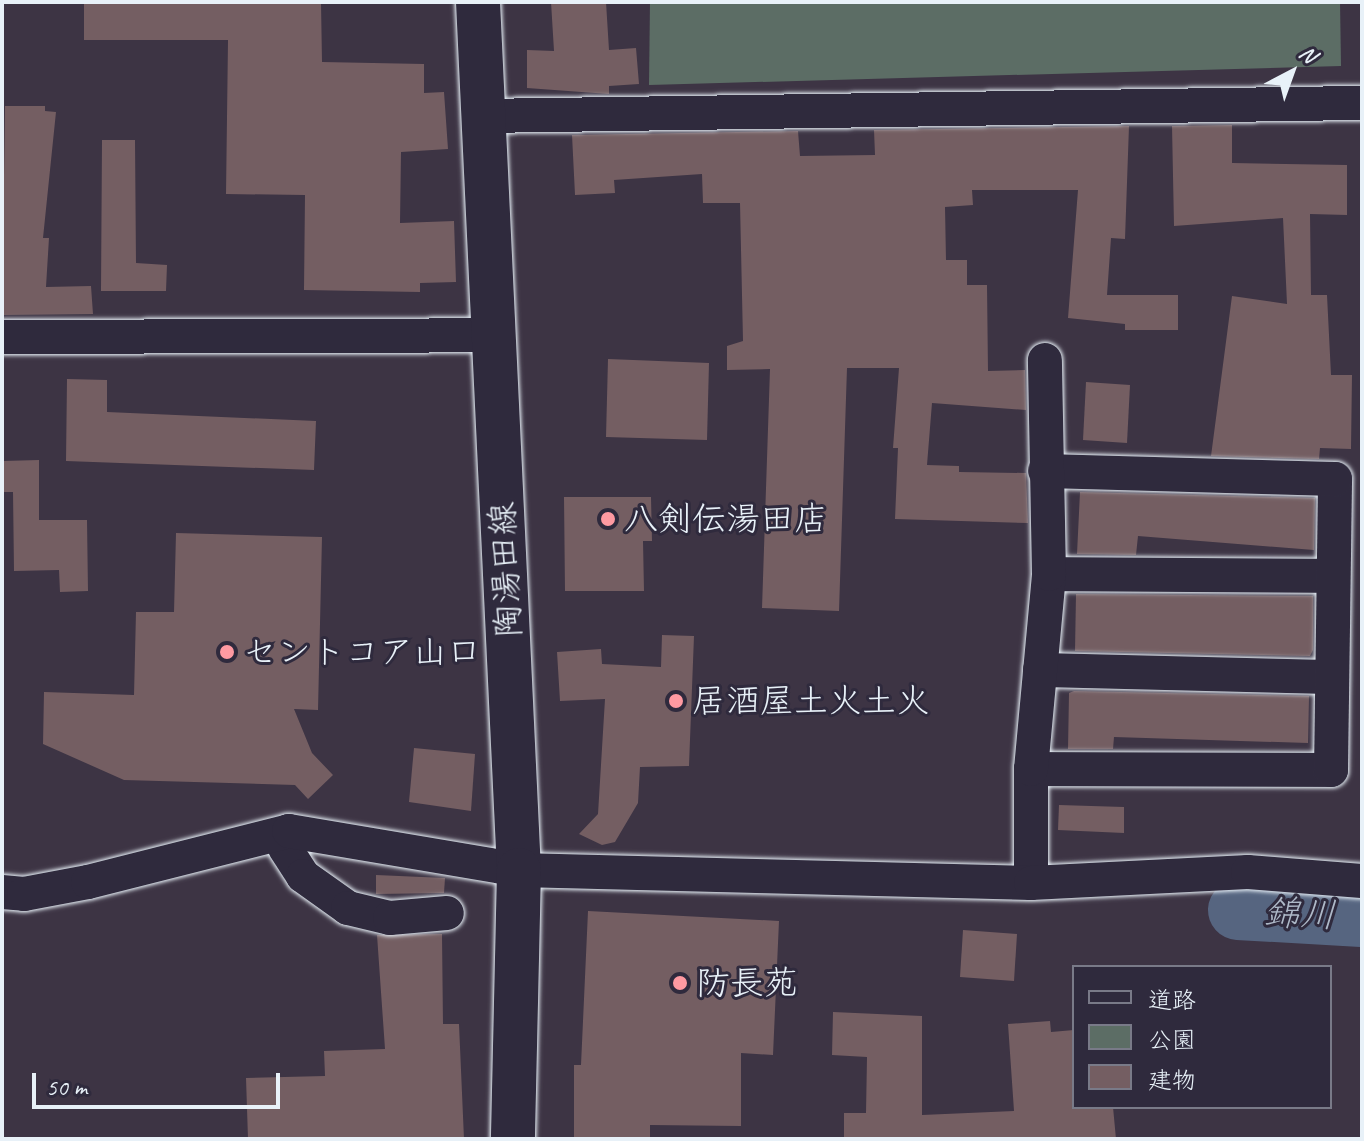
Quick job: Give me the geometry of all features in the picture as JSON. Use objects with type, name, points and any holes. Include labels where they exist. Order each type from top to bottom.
[{"type":"main road","name":"陶湯田線","points":[[478,2],[519,870],[513,1139]]},
{"type":"street","points":[[481,116],[1362,103]]},
{"type":"street","points":[[2,337],[494,335]]},
{"type":"street","points":[[1031,883],[1031,769],[1049,574],[1045,360]]},
{"type":"street","points":[[1031,769],[1331,770],[1335,479],[1045,471]]},
{"type":"street","points":[[1049,574],[1333,576]]},
{"type":"street","points":[[1040,670],[1331,677]]},
{"type":"street","points":[[289,831],[285,848],[303,876],[348,908],[390,918],[447,913]]},
{"type":"street","points":[[2,892],[24,894],[88,882],[289,831],[519,870],[1031,883],[1248,872],[1362,881]]},
{"type":"green space","points":[[650,2],[1340,2],[1341,66],[649,85]]},
{"type":"building","points":[[84,2],[321,2],[322,62],[424,64],[424,93],[444,92],[448,149],[401,152],[400,223],[454,221],[456,282],[420,283],[420,292],[304,290],[305,195],[226,194],[228,40],[84,40]]},
{"type":"building","points":[[551,2],[606,2],[609,50],[636,48],[639,84],[609,86],[609,94],[527,88],[527,50],[554,51]]},
{"type":"building","points":[[5,106],[45,106],[45,111],[56,112],[43,238],[49,238],[46,287],[91,286],[93,314],[2,315]]},
{"type":"building","points":[[1232,125],[1232,163],[1347,165],[1347,215],[1310,214],[1311,295],[1327,295],[1331,375],[1352,375],[1351,449],[1320,448],[1319,459],[1211,456],[1232,296],[1287,304],[1283,218],[1174,226],[1172,126]]},
{"type":"building","points":[[1129,126],[1125,239],[1111,238],[1107,295],[1178,295],[1178,330],[1125,330],[1125,324],[1068,318],[1078,190],[972,190],[973,205],[945,207],[946,260],[967,260],[967,285],[987,285],[988,371],[1025,370],[1026,410],[932,403],[927,465],[959,466],[959,472],[1026,473],[1028,523],[895,519],[898,448],[893,448],[899,368],[847,368],[839,611],[762,608],[770,369],[727,370],[727,346],[743,341],[740,203],[703,203],[702,174],[614,180],[615,193],[575,195],[572,135],[798,131],[800,156],[875,155],[874,130]]},
{"type":"building","points":[[102,140],[135,140],[136,263],[167,265],[166,291],[101,291]]},
{"type":"building","points":[[608,359],[709,363],[707,440],[606,437]]},
{"type":"building","points":[[67,379],[107,380],[107,412],[316,421],[314,470],[66,461]]},
{"type":"building","points":[[1086,382],[1130,385],[1127,443],[1083,440]]},
{"type":"building","points":[[39,460],[39,520],[87,520],[88,591],[60,592],[59,570],[14,571],[13,492],[3,492],[3,461]]},
{"type":"building","points":[[1080,492],[1315,498],[1314,550],[1138,536],[1136,555],[1077,554]]},
{"type":"building","points":[[564,497],[651,497],[652,541],[643,541],[644,591],[565,591]]},
{"type":"building","name":"セントコア山口","points":[[176,533],[322,537],[318,710],[294,709],[312,753],[333,775],[308,799],[295,785],[124,780],[43,744],[44,692],[134,695],[136,612],[174,612]]},
{"type":"building","points":[[1076,594],[1313,596],[1313,650],[1310,656],[1075,651]]},
{"type":"building","points":[[662,635],[694,636],[689,766],[640,767],[638,803],[615,842],[602,845],[579,834],[598,814],[605,699],[560,701],[557,652],[601,649],[602,664],[661,667]]},
{"type":"building","points":[[1069,693],[1309,696],[1308,743],[1114,737],[1113,749],[1068,749]]},
{"type":"building","points":[[414,748],[475,754],[471,811],[409,802]]},
{"type":"building","points":[[1059,805],[1124,807],[1124,833],[1058,830]]},
{"type":"building","points":[[376,875],[445,878],[444,893],[376,894]]},
{"type":"building","name":"防長苑","points":[[588,911],[779,921],[773,1055],[741,1053],[741,1126],[650,1125],[650,1139],[574,1139],[574,1065],[581,1065]]},
{"type":"building","points":[[963,930],[1017,934],[1014,981],[960,977]]},
{"type":"building","points":[[442,934],[443,1024],[459,1024],[464,1139],[248,1139],[246,1078],[325,1076],[324,1051],[385,1049],[377,935]]},
{"type":"building","points":[[833,1012],[922,1016],[922,1115],[1014,1111],[1008,1024],[1050,1021],[1051,1032],[1072,1030],[1072,1109],[1113,1109],[1116,1139],[844,1139],[844,1113],[866,1113],[867,1057],[832,1055]]},
{"type":"waterway","name":"錦川","points":[[1238,910],[1362,917]]},
{"type":"place","name":"八剣伝湯田店","points":[[608,519]]},
{"type":"place","name":"セントコア山口","points":[[227,652]]},
{"type":"place","name":"居酒屋土火土火","points":[[676,701]]},
{"type":"place","name":"防長苑","points":[[680,983]]}]
